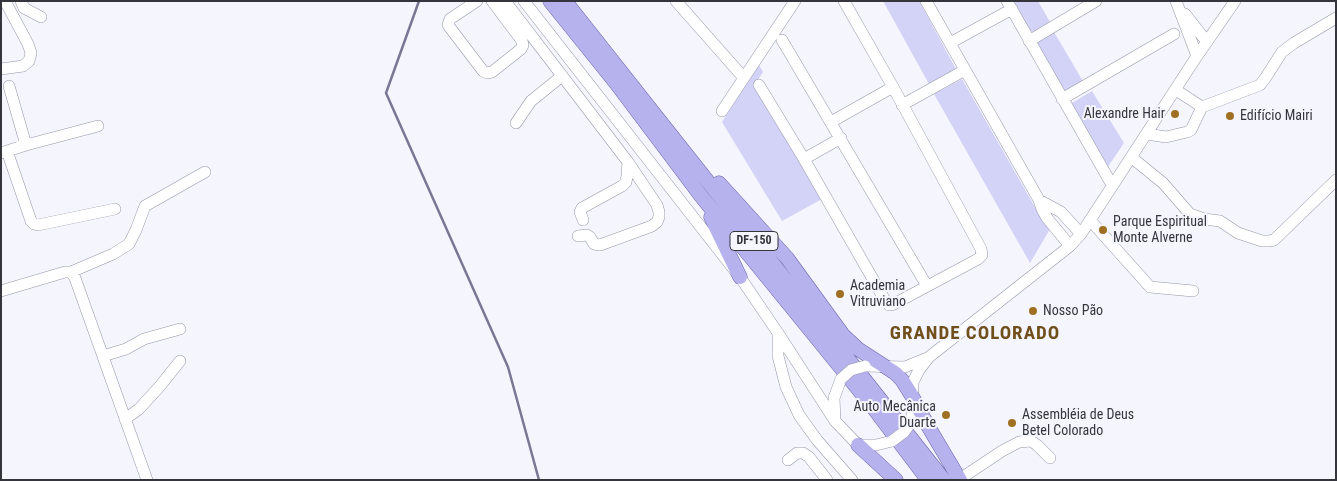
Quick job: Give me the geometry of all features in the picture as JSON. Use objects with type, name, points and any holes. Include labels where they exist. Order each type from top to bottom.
[{"type":"main road","name":"DF-150","points":[[550,1],[616,83],[701,196],[854,384],[928,480]]},
{"type":"main road","name":"DF-150","points":[[565,1],[944,480]]},
{"type":"main road","points":[[651,109],[787,258],[843,335],[858,349],[902,380],[960,480]]},
{"type":"main road","points":[[701,196],[740,277]]},
{"type":"main road","points":[[858,445],[896,480]]},
{"type":"street","points":[[1,69],[23,66],[29,61],[31,53],[5,1]]},
{"type":"street","points":[[21,1],[24,8],[41,17]]},
{"type":"street","points":[[477,1],[450,19],[448,24],[483,71],[487,73],[492,72],[523,47],[522,41],[509,16],[505,1]]},
{"type":"street","points":[[492,1],[509,16],[562,76],[628,162],[657,205],[659,217],[652,226],[600,245],[594,244],[587,235],[578,236]]},
{"type":"street","points":[[524,1],[740,277],[835,422],[858,445],[876,445],[892,441],[904,432],[912,421],[913,382],[915,376],[929,357],[1070,246],[1090,220],[1235,1]]},
{"type":"street","points":[[676,1],[744,78]]},
{"type":"street","points":[[760,85],[886,302],[890,305],[894,304],[978,259],[982,255],[981,249],[844,1]]},
{"type":"street","points":[[926,1],[1039,200],[1047,218],[1070,246]]},
{"type":"street","points":[[1029,41],[1096,1]]},
{"type":"street","points":[[722,112],[790,4]]},
{"type":"street","points":[[1177,4],[1207,42]]},
{"type":"street","points":[[1177,4],[1197,56]]},
{"type":"street","points":[[950,43],[1009,5],[1112,186]]},
{"type":"street","points":[[1147,134],[1166,137],[1191,130],[1202,107],[1260,85],[1282,52],[1336,18]]},
{"type":"street","points":[[1062,99],[1174,34]]},
{"type":"street","points":[[782,40],[928,286]]},
{"type":"street","points":[[902,105],[965,70]]},
{"type":"street","points":[[516,123],[531,101],[562,76]]},
{"type":"street","points":[[9,86],[26,145]]},
{"type":"street","points":[[831,122],[893,88]]},
{"type":"street","points":[[1176,90],[1202,107]]},
{"type":"street","points":[[98,126],[4,152],[31,221],[34,224],[38,225],[115,210]]},
{"type":"street","points":[[804,159],[840,138]]},
{"type":"street","points":[[1131,157],[1163,183],[1190,214],[1204,220],[1220,221],[1238,233],[1262,241],[1274,240],[1336,180]]},
{"type":"street","points":[[583,220],[580,212],[582,208],[626,182],[628,162]]},
{"type":"street","points":[[1,291],[65,272],[71,272],[113,254],[129,244],[145,206],[205,172]]},
{"type":"street","points":[[1039,200],[1061,212],[1080,234]]},
{"type":"street","points":[[1090,220],[1150,287],[1193,290]]},
{"type":"street","points":[[71,272],[75,278],[147,480]]},
{"type":"street","points":[[103,356],[126,349],[144,339],[180,329]]},
{"type":"street","points":[[778,334],[778,356],[786,387],[800,415],[816,440],[852,480]]},
{"type":"street","points":[[835,422],[834,398],[841,379],[851,370],[865,366],[905,366],[929,357]]},
{"type":"street","points":[[125,418],[139,409],[180,361]]},
{"type":"street","points":[[960,480],[1002,451],[1019,442],[1031,441],[1050,458]]},
{"type":"street","points":[[788,460],[797,453],[803,453],[827,480]]},
{"type":"shaded area","points":[[883,1],[919,1],[956,69],[929,84]]},
{"type":"shaded area","points":[[1013,1],[1038,1],[1050,22],[1034,32],[1030,31]]},
{"type":"shaded area","points":[[1054,32],[1084,83],[1065,93],[1037,44],[1038,41]]},
{"type":"shaded area","points":[[759,65],[763,72],[754,86],[822,199],[782,221],[722,122]]},
{"type":"shaded area","points":[[962,79],[1044,223],[1050,229],[1030,263],[934,94]]},
{"type":"shaded area","points":[[1092,91],[1124,143],[1107,168],[1071,105]]},
{"type":"waterway","points":[[419,1],[386,93],[508,367],[539,480]]},
{"type":"place","name":"Alexandre Hair","points":[[1175,114]]},
{"type":"place","name":"Edifício Mairi","points":[[1230,116]]},
{"type":"place","name":"Parque Espiritual Monte Alverne","points":[[1103,230]]},
{"type":"place","name":"Academia Vitruviano","points":[[840,294]]},
{"type":"place","name":"Nosso Pão","points":[[1033,311]]},
{"type":"place","name":"Auto Mecânica Duarte","points":[[946,415]]},
{"type":"place","name":"Assembléia de Deus Betel Colorado","points":[[1012,423]]},
{"type":"district","name":"GRANDE COLORADO","points":[[975,334]]}]
